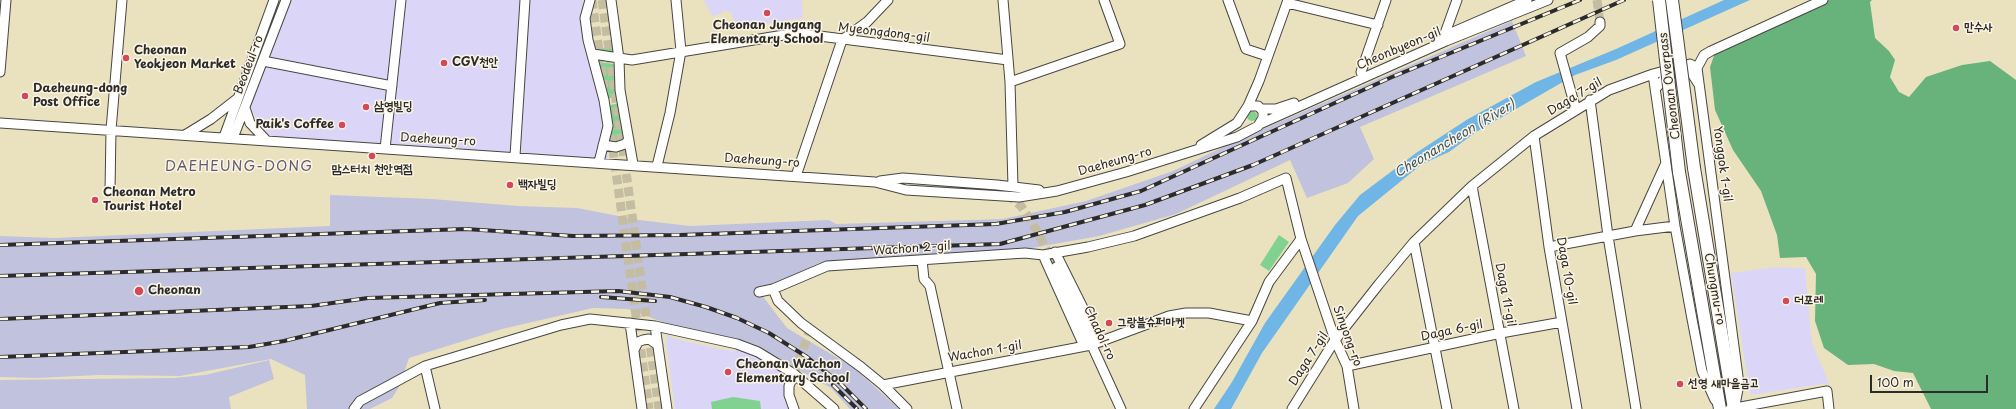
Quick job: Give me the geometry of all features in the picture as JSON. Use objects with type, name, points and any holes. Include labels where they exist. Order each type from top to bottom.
[{"type":"main road","name":"Cheonan Overpass","points":[[1659,0],[1679,172]]},
{"type":"main road","name":"Cheonan Overpass","points":[[1672,0],[1694,168]]},
{"type":"main road","name":"Chungmu-ro","points":[[1694,168],[1733,409]]},
{"type":"main road","name":"Chungmu-ro","points":[[1679,172],[1720,409]]},
{"type":"street","points":[[0,72],[6,0]]},
{"type":"street","points":[[110,191],[111,130],[122,0]]},
{"type":"street","name":"Beodeul-ro","points":[[228,137],[239,97],[274,0]]},
{"type":"street","name":"Beodeul-ro","points":[[228,137],[245,108],[286,0]]},
{"type":"street","points":[[385,148],[401,0]]},
{"type":"street","points":[[515,156],[525,0]]},
{"type":"street","points":[[590,0],[585,18],[589,48],[592,54],[604,100],[608,126],[599,162]]},
{"type":"street","points":[[611,0],[619,59],[620,90],[633,164]]},
{"type":"street","points":[[658,166],[670,113],[681,51],[676,0]]},
{"type":"street","points":[[796,176],[842,40],[867,22],[888,0]]},
{"type":"street","points":[[1003,0],[1010,82],[1013,186]]},
{"type":"street","points":[[1010,82],[1120,44],[1104,0]]},
{"type":"street","points":[[1228,0],[1246,49],[1267,56]]},
{"type":"street","points":[[1362,75],[1386,0]]},
{"type":"street","points":[[1444,36],[1457,0]]},
{"type":"street","name":"Cheonbyeon-gil","points":[[1188,152],[1214,146],[1237,137],[1444,36],[1527,0]]},
{"type":"street","name":"Cheonbyeon-gil","points":[[1259,107],[1276,109],[1287,106],[1548,0]]},
{"type":"street","points":[[1697,68],[1704,55],[1711,51],[1823,0]]},
{"type":"street","points":[[1188,152],[1237,123],[1248,106],[1259,81],[1287,2],[1378,25]]},
{"type":"street","points":[[1575,107],[1560,53],[1588,37],[1600,26],[1600,22]]},
{"type":"street","name":"Myeongdong-gil","points":[[592,54],[632,60],[796,33],[1008,60]]},
{"type":"street","points":[[263,61],[392,86]]},
{"type":"street","name":"Daga 7-gil","points":[[1292,409],[1335,340],[1414,242],[1472,186],[1534,136],[1575,107],[1609,90],[1654,74],[1690,64],[1697,68]]},
{"type":"street","name":"Yonggok 1-gil","points":[[1697,68],[1739,384],[1733,409]]},
{"type":"street","points":[[1657,87],[1667,76],[1691,72],[1700,88]]},
{"type":"street","points":[[1654,74],[1657,87],[1665,164],[1675,226],[1702,371],[1720,409]]},
{"type":"street","points":[[1242,115],[1245,124],[1251,127],[1259,125],[1264,115],[1259,107],[1259,81]]},
{"type":"street","points":[[184,135],[222,111],[239,97]]},
{"type":"street","points":[[1590,100],[1608,236],[1636,409]]},
{"type":"street","points":[[1248,106],[1259,107]]},
{"type":"street","points":[[245,108],[250,123],[266,140]]},
{"type":"street","name":"Daeheung-ro","points":[[0,123],[633,164],[875,182],[906,190],[1019,197],[1057,191],[1126,172],[1188,152]]},
{"type":"street","name":"Daga 10-gil","points":[[1534,136],[1549,247],[1578,409]]},
{"type":"street","points":[[603,145],[616,148],[625,144],[629,140]]},
{"type":"street","points":[[1635,231],[1665,164]]},
{"type":"street","name":"Daeheung-ro","points":[[875,182],[903,178],[1013,186],[1048,192]]},
{"type":"street","name":"Wachon 2-gil","points":[[759,292],[773,289],[828,266],[1025,253],[1043,255],[1134,236],[1240,198],[1286,178],[1301,239]]},
{"type":"street","points":[[875,182],[994,190]]},
{"type":"street","name":"Daga 11-gil","points":[[1472,186],[1501,333],[1514,409]]},
{"type":"street","points":[[1549,247],[1635,231],[1675,226]]},
{"type":"street","points":[[1194,409],[1252,321],[1269,282],[1301,239]]},
{"type":"street","name":"Sinyong-ro","points":[[1301,239],[1335,340],[1347,366],[1354,409]]},
{"type":"street","points":[[1414,242],[1447,409]]},
{"type":"street","points":[[1056,252],[1092,344]]},
{"type":"street","points":[[1043,255],[1092,344]]},
{"type":"street","points":[[922,260],[924,279],[930,286],[957,409]]},
{"type":"street","name":"Chadol-ro","points":[[1056,267],[1121,409]]},
{"type":"street","points":[[773,289],[778,300],[801,324],[883,385],[907,409]]},
{"type":"street","name":"Wachon 1-gil","points":[[883,385],[1092,344],[1170,316],[1186,313],[1209,313],[1252,321]]},
{"type":"street","points":[[354,409],[360,401],[425,366],[582,320],[590,319],[655,326],[737,344],[758,352],[794,374],[834,409]]},
{"type":"street","name":"Daga 6-gil","points":[[1347,366],[1501,333],[1562,322]]},
{"type":"street","points":[[630,323],[642,409]]},
{"type":"street","points":[[655,326],[667,409]]},
{"type":"street","points":[[634,350],[638,342],[643,340],[649,340],[658,345]]},
{"type":"street","points":[[425,366],[435,409]]},
{"type":"street","points":[[794,374],[789,386],[789,395],[794,409]]},
{"type":"street","points":[[1733,409],[1827,391],[1829,409]]},
{"type":"shaded area","points":[[289,0],[583,0],[608,159],[272,136],[262,133],[259,122],[249,108]]},
{"type":"shaded area","name":"Cheonan Jungang Elementary School","points":[[704,0],[802,0],[803,18],[736,28],[731,12],[725,11],[712,16]]},
{"type":"shaded area","points":[[1512,21],[1526,56],[1360,127],[1374,159],[1348,183],[1307,198],[1290,160],[1176,214],[1099,236],[1032,248],[819,263],[768,287],[761,294],[787,328],[853,367],[899,409],[850,409],[831,388],[757,347],[724,336],[716,337],[673,326],[628,309],[593,308],[502,329],[409,358],[399,387],[392,398],[370,409],[307,409],[305,375],[271,359],[180,376],[99,375],[37,378],[0,377],[0,236],[55,238],[330,226],[330,195],[432,199],[518,206],[577,208],[639,220],[690,226],[829,220],[836,224],[1003,219],[1086,201],[1173,171],[1240,139]]},
{"type":"shaded area","points":[[1776,267],[1805,268],[1812,343],[1829,383],[1750,395],[1731,273]]},
{"type":"shaded area","name":"Cheonan Wachon Elementary School","points":[[668,332],[672,338],[725,350],[742,351],[762,359],[789,374],[792,409],[675,409],[666,341]]},
{"type":"shaded area","points":[[269,360],[274,379],[229,397],[231,409],[0,409],[0,380],[174,378],[205,375]]},
{"type":"green space","points":[[1829,0],[1872,0],[1870,2],[1875,38],[1889,51],[1895,60],[1890,77],[1899,92],[1909,97],[1926,77],[1962,65],[1990,61],[2016,80],[2016,409],[1931,409],[1913,373],[1894,371],[1874,364],[1848,365],[1824,348],[1815,321],[1816,274],[1806,257],[1780,258],[1777,235],[1761,191],[1733,150],[1715,110],[1710,67],[1716,50],[1755,35]]},
{"type":"green space","points":[[614,46],[614,50],[611,53],[593,50]]},
{"type":"green space","points":[[598,62],[615,64],[619,92],[613,94],[614,97],[606,99]]},
{"type":"green space","points":[[609,103],[610,105],[620,103],[627,137],[621,144],[606,144],[607,104]]},
{"type":"green space","points":[[1250,111],[1254,111],[1256,112],[1256,120],[1250,121],[1247,118],[1247,114]]},
{"type":"green space","points":[[1279,235],[1289,242],[1269,271],[1260,265]]},
{"type":"green space","points":[[733,397],[760,401],[761,409],[712,409],[711,402]]},
{"type":"water","name":"Cheonancheon (River)","points":[[1724,0],[1750,0],[1616,60],[1575,75],[1476,132],[1449,152],[1422,164],[1358,216],[1262,353],[1231,409],[1214,409],[1232,382],[1265,323],[1335,225],[1360,195],[1416,153],[1468,119],[1536,82],[1616,49]]},
{"type":"tunnel","points":[[592,0],[604,88]]},
{"type":"tunnel","points":[[602,0],[659,409]]},
{"type":"tunnel","points":[[1597,0],[1600,22]]},
{"type":"tunnel","points":[[609,122],[649,409]]},
{"type":"tunnel","points":[[994,190],[1008,195],[1021,206],[1033,224],[1056,267]]},
{"type":"tunnel","points":[[794,374],[810,330]]},
{"type":"railway","points":[[0,245],[466,229],[573,236],[680,235],[996,224],[1065,212],[1141,191],[1392,77],[1580,0]]},
{"type":"railway","points":[[0,276],[1000,244],[1145,205],[1253,165],[1624,0]]},
{"type":"railway","points":[[0,319],[311,306],[368,298],[618,291],[670,297],[706,307],[737,318],[769,333],[807,357],[841,384],[866,409]]},
{"type":"railway","points":[[601,297],[655,301]]},
{"type":"railway","points":[[0,357],[249,347],[284,341],[440,303],[485,300]]},
{"type":"railway","points":[[833,385],[857,409]]},
{"type":"place","name":"Cheonan Jungang Elementary School","points":[[767,13]]},
{"type":"place","name":"만수사","points":[[1956,28]]},
{"type":"place","name":"Cheonan Yeokjeon Market","points":[[126,58]]},
{"type":"place","name":"CGV천안","points":[[444,63]]},
{"type":"place","name":"Daeheung-dong Post Office","points":[[25,96]]},
{"type":"place","name":"삼영빌딩","points":[[366,107]]},
{"type":"place","name":"Paik's Coffee","points":[[342,125]]},
{"type":"place","name":"맘스터치 천안역점","points":[[372,156]]},
{"type":"place","name":"백자빌딩","points":[[510,185]]},
{"type":"place","name":"Cheonan Metro Tourist Hotel","points":[[95,200]]},
{"type":"place","name":"Cheonan","points":[[139,291]]},
{"type":"place","name":"더포레","points":[[1786,301]]},
{"type":"place","name":"그랑블슈퍼마켓","points":[[1109,323]]},
{"type":"place","name":"Cheonan Wachon Elementary School","points":[[728,372]]},
{"type":"place","name":"선영 새마을금고","points":[[1680,384]]},
{"type":"district","name":"DAEHEUNG-DONG","points":[[239,167]]}]
